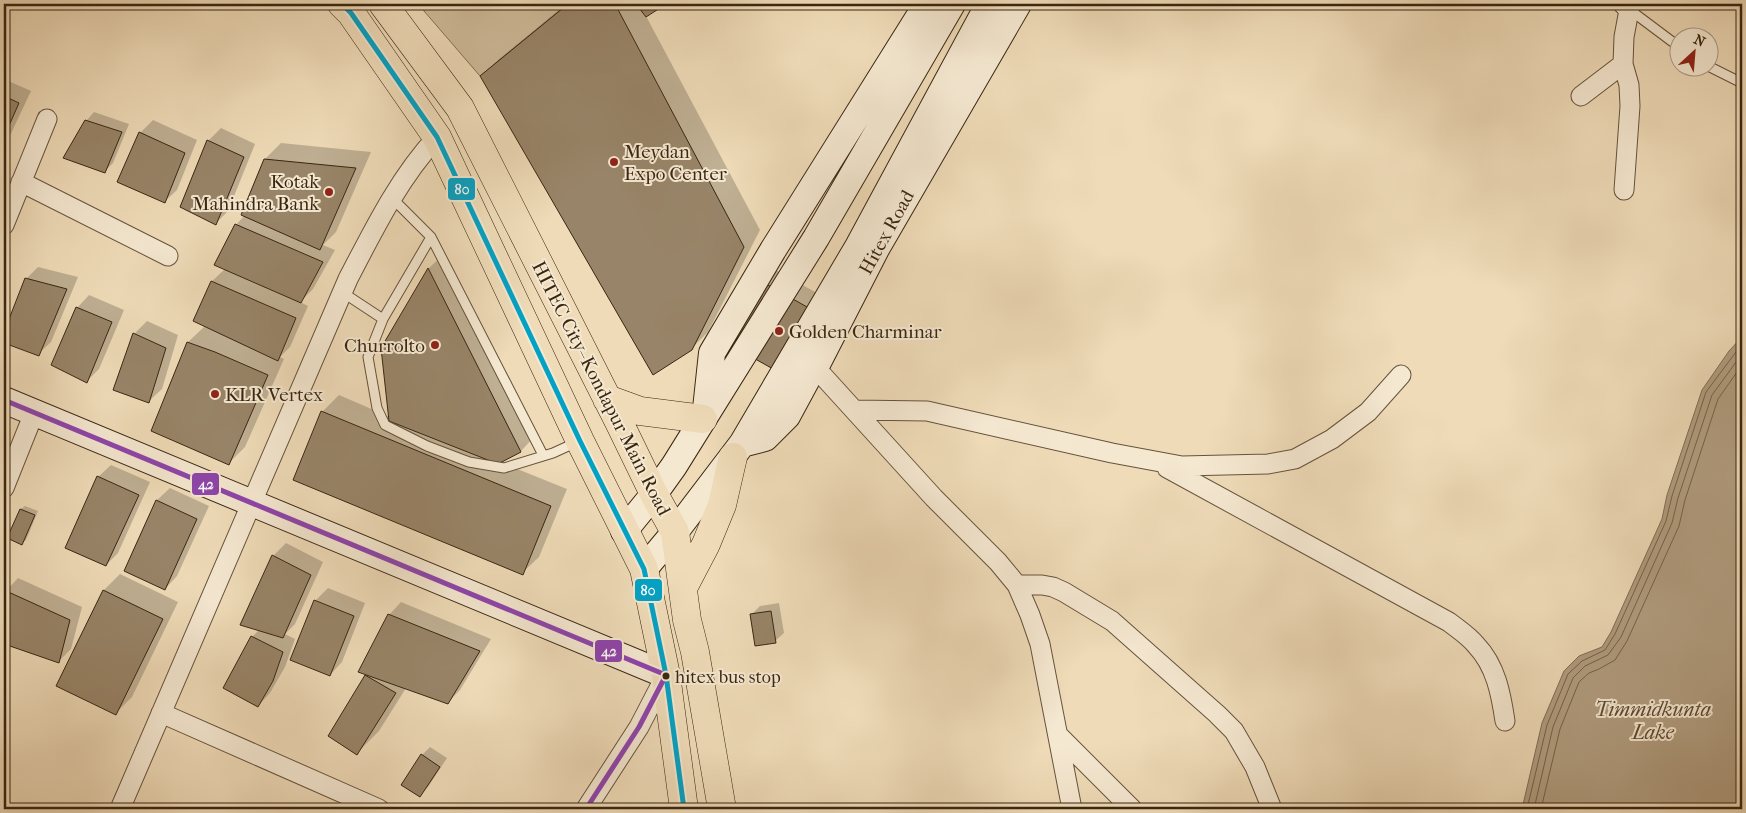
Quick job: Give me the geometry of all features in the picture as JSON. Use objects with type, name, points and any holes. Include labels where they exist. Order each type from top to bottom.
[{"type":"main road","name":"HITEC City–Kondapur Main Road","points":[[342,4],[351,13],[437,137],[580,441],[644,569],[666,675],[684,809]]},
{"type":"main road","name":"HITEC City–Kondapur Main Road","points":[[383,4],[460,108],[654,494],[675,532],[722,809]]},
{"type":"main road","points":[[492,252],[524,234]]},
{"type":"main road","points":[[607,399],[640,411],[704,417]]},
{"type":"main road","points":[[683,588],[706,544],[722,505],[738,451]]},
{"type":"street","points":[[704,417],[712,353],[927,4]]},
{"type":"street","points":[[624,531],[674,466],[816,238],[952,4]]},
{"type":"street","name":"Hitex Road","points":[[644,569],[738,451],[859,244],[989,4]]},
{"type":"street","name":"Hitex Road","points":[[738,451],[765,438],[787,416],[818,362],[876,249],[1018,4]]},
{"type":"street","points":[[1624,190],[1630,106],[1630,84],[1623,64],[1626,7]]},
{"type":"street","points":[[1581,96],[1623,64]]},
{"type":"street","points":[[4,225],[47,119]]},
{"type":"street","points":[[120,809],[342,292],[376,226],[393,198],[419,158],[437,137]]},
{"type":"street","points":[[21,182],[168,256]]},
{"type":"street","points":[[814,366],[1017,585],[1040,644],[1072,809]]},
{"type":"street","points":[[855,410],[927,411],[1159,463],[1182,466],[1268,464],[1295,459],[1332,439],[1368,412],[1401,375]]},
{"type":"street","points":[[4,400],[666,675],[639,728],[586,809]]},
{"type":"street","points":[[4,488],[34,413]]},
{"type":"street","points":[[1159,463],[1449,622],[1477,645],[1492,669],[1500,689],[1505,721]]},
{"type":"street","points":[[1017,585],[1053,587],[1112,621],[1234,731],[1255,767],[1272,809]]},
{"type":"street","points":[[160,713],[379,809]]},
{"type":"street","points":[[1058,735],[1132,809]]},
{"type":"lane","points":[[1626,7],[1668,38]]},
{"type":"lane","points":[[1718,71],[1742,83]]},
{"type":"lane","points":[[393,198],[431,237],[543,455]]},
{"type":"lane","points":[[431,237],[383,319],[368,357],[376,408],[385,426],[427,446],[469,462],[504,468],[553,453],[580,441]]},
{"type":"lane","points":[[342,292],[383,319]]},
{"type":"shaded area","points":[[418,4],[568,4],[480,76]]},
{"type":"water","name":"Timmidkunta Lake","points":[[1742,337],[1742,809],[1522,809],[1542,723],[1564,671],[1579,656],[1602,647],[1611,632],[1662,519],[1667,495],[1702,390],[1729,351]]},
{"type":"building","name":"Meydan Expo Center","points":[[568,4],[615,4],[744,247],[692,350],[653,375],[480,76]]},
{"type":"building","points":[[636,4],[657,4],[660,8],[646,17]]},
{"type":"building","points":[[4,96],[19,103],[4,137]]},
{"type":"building","points":[[85,120],[122,132],[105,173],[63,158]]},
{"type":"building","points":[[139,132],[185,153],[165,203],[117,182]]},
{"type":"building","points":[[207,140],[244,157],[216,225],[180,207]]},
{"type":"building","points":[[264,159],[356,168],[320,250],[241,215]]},
{"type":"building","points":[[235,224],[323,262],[301,303],[214,265]]},
{"type":"building","points":[[428,268],[521,452],[498,464],[389,421],[381,348]]},
{"type":"building","points":[[25,278],[67,289],[39,356],[4,343],[4,332]]},
{"type":"building","name":"Golden Charminar","points":[[759,280],[832,321],[798,383],[725,342]]},
{"type":"building","points":[[211,281],[296,318],[278,361],[193,321]]},
{"type":"building","points":[[76,307],[112,322],[87,383],[51,365]]},
{"type":"building","points":[[133,333],[166,348],[149,403],[113,390]]},
{"type":"building","points":[[187,342],[268,375],[229,465],[151,431]]},
{"type":"building","points":[[321,411],[551,506],[523,575],[293,480]]},
{"type":"building","points":[[97,476],[139,495],[106,566],[65,548]]},
{"type":"building","points":[[156,500],[197,519],[165,590],[124,571]]},
{"type":"building","points":[[20,509],[35,515],[22,545],[7,538]]},
{"type":"building","points":[[272,555],[311,575],[283,638],[240,625]]},
{"type":"building","points":[[4,590],[70,620],[59,663],[4,644]]},
{"type":"building","points":[[103,590],[163,619],[116,715],[56,686]]},
{"type":"building","points":[[314,600],[354,616],[330,676],[290,660]]},
{"type":"building","points":[[771,611],[776,643],[755,646],[750,614]]},
{"type":"building","points":[[388,614],[480,651],[448,704],[358,672]]},
{"type":"building","points":[[251,636],[283,652],[273,681],[258,707],[223,688]]},
{"type":"building","points":[[365,675],[396,693],[357,755],[328,736]]},
{"type":"building","points":[[421,754],[440,767],[420,797],[401,785]]},
{"type":"transit line","name":"80","points":[[342,4],[351,13],[437,137],[580,441],[644,569],[666,675],[684,809]]},
{"type":"transit line","name":"42","points":[[4,400],[666,675],[639,727],[586,809]]},
{"type":"place","name":"Meydan Expo Center","points":[[614,162]]},
{"type":"place","name":"Kotak Mahindra Bank","points":[[329,192]]},
{"type":"place","name":"Golden Charminar","points":[[779,331]]},
{"type":"place","name":"Churrolto","points":[[435,345]]},
{"type":"place","name":"KLR Vertex","points":[[215,394]]},
{"type":"place","name":"hitex bus stop","points":[[666,676]]}]
